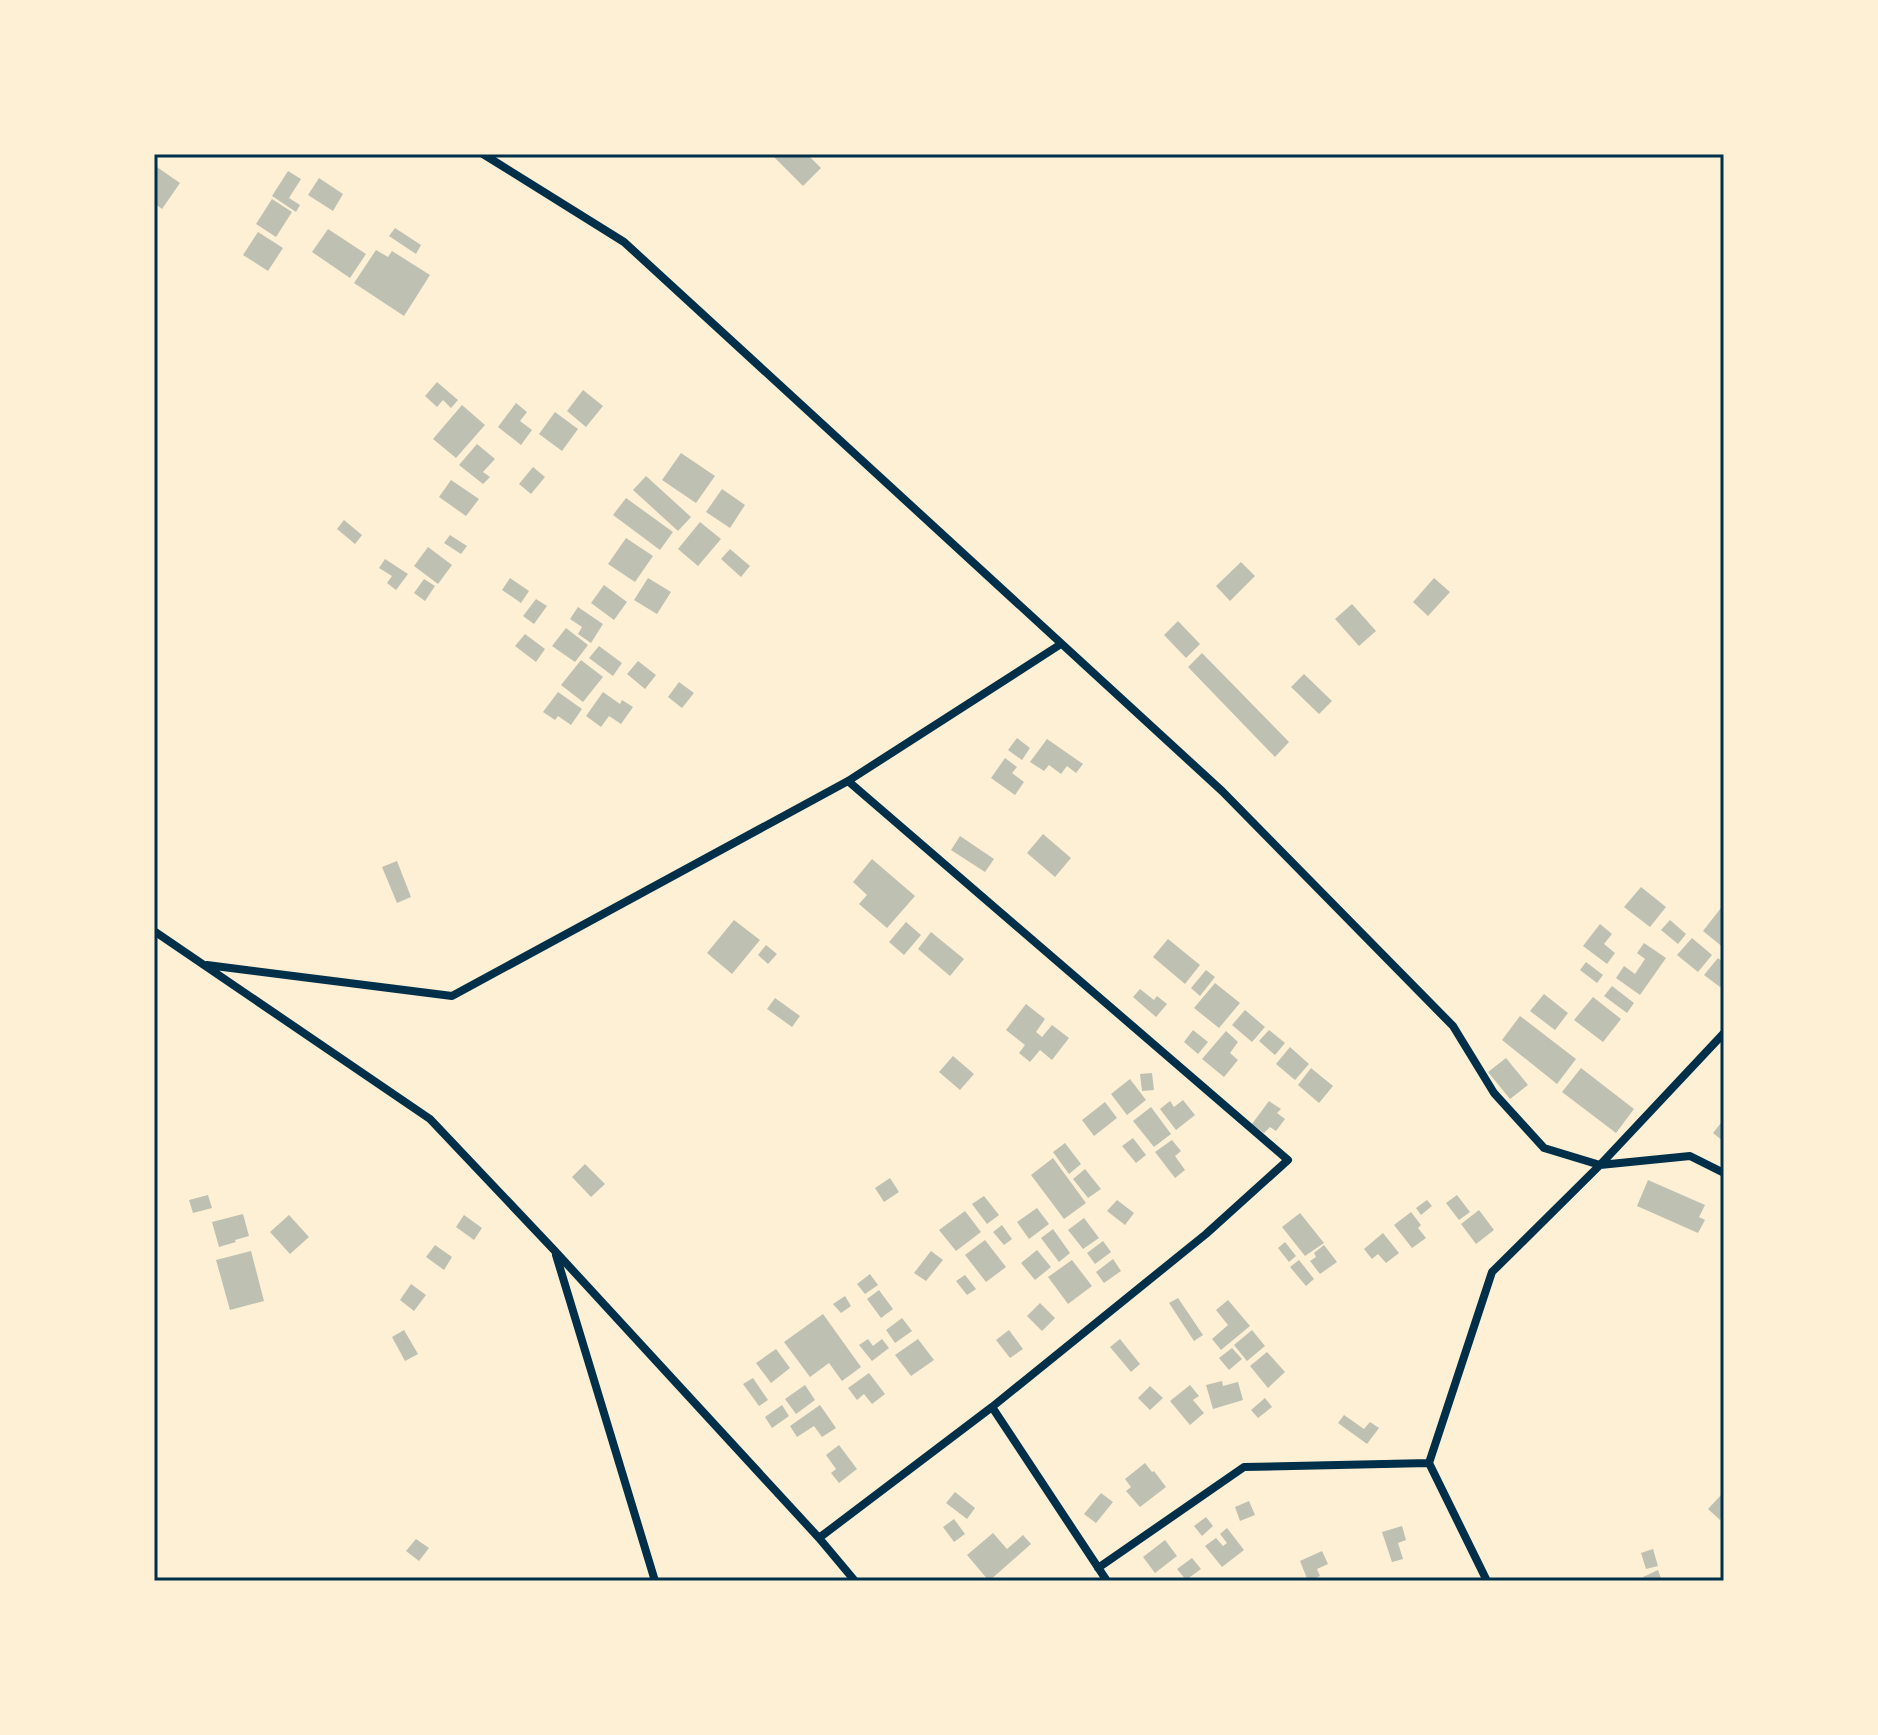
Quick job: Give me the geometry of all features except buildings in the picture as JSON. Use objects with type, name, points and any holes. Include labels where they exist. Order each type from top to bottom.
[{"type":"street","points":[[483,154],[624,242],[1222,791],[1453,1026],[1494,1093],[1544,1148],[1600,1165],[1690,1156],[1724,1173]]},
{"type":"street","points":[[205,965],[452,996],[848,781],[1061,644]]},
{"type":"street","points":[[819,1538],[992,1407],[1206,1234],[1288,1160],[848,781]]},
{"type":"street","points":[[154,931],[430,1119],[819,1538],[855,1581]]},
{"type":"street","points":[[1487,1581],[1429,1463],[1492,1272],[1600,1165],[1724,1033]]},
{"type":"street","points":[[554,1250],[655,1581]]},
{"type":"street","points":[[992,1407],[1107,1581]]},
{"type":"street","points":[[1098,1568],[1244,1467],[1429,1463]]}]
